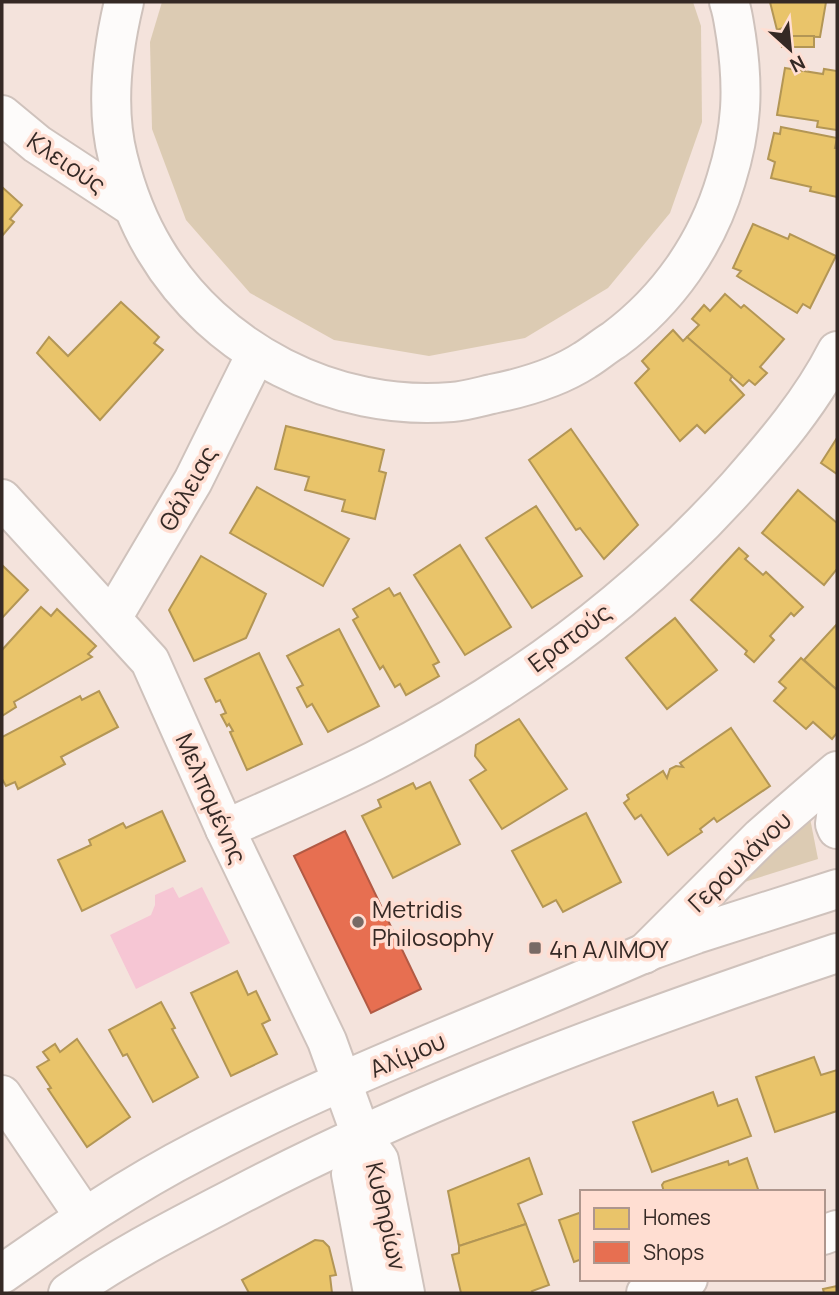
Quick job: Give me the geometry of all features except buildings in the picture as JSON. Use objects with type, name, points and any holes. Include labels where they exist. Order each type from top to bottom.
[{"type":"street","points":[[124,2],[113,47],[111,101],[117,155],[133,207],[155,251],[183,290],[217,325],[256,354],[317,384],[384,401],[453,402],[520,389],[583,362],[639,321],[684,270],[717,209],[737,144],[742,75],[729,2]]},
{"type":"street","name":"Κλειούς","points":[[2,115],[37,144],[133,207]]},
{"type":"street","name":"Ερατούς","points":[[225,830],[375,760],[489,695],[575,636],[653,572],[715,511],[776,443],[824,376],[837,351]]},
{"type":"street","name":"Θάλειας","points":[[111,618],[193,481],[256,354]]},
{"type":"street","name":"Μελπομένης","points":[[2,499],[150,661],[225,830],[327,1041],[361,1135]]},
{"type":"street","name":"Γερουλάνου","points":[[644,954],[761,837],[837,771]]},
{"type":"street","points":[[837,809],[837,829]]},
{"type":"street","name":"Αλίμου","points":[[2,1274],[84,1216],[198,1150],[285,1108],[644,954],[696,934],[837,889]]},
{"type":"street","points":[[68,1293],[163,1234],[292,1168],[478,1083],[599,1036],[837,953]]},
{"type":"street","points":[[2,1095],[84,1216]]},
{"type":"street","name":"Κυθηρίων","points":[[361,1135],[351,1174],[373,1293]]},
{"type":"street","name":"Κυθηρίων","points":[[361,1135],[379,1160],[405,1293]]},
{"type":"street","points":[[646,1293],[682,1281]]},
{"type":"shaded area","points":[[162,2],[693,2],[701,26],[702,122],[670,213],[608,288],[525,338],[429,356],[334,340],[250,293],[186,220],[152,129],[150,42]]},
{"type":"shaded area","points":[[809,813],[818,859],[738,884]]},
{"type":"shaded area","points":[[173,887],[179,898],[202,887],[230,943],[136,989],[110,935],[151,915],[155,895]]},
{"type":"place","name":"Metridis Philosophy","points":[[358,922]]},
{"type":"place","name":"4η ΑΛΙΜΟΥ","points":[[535,948]]}]
